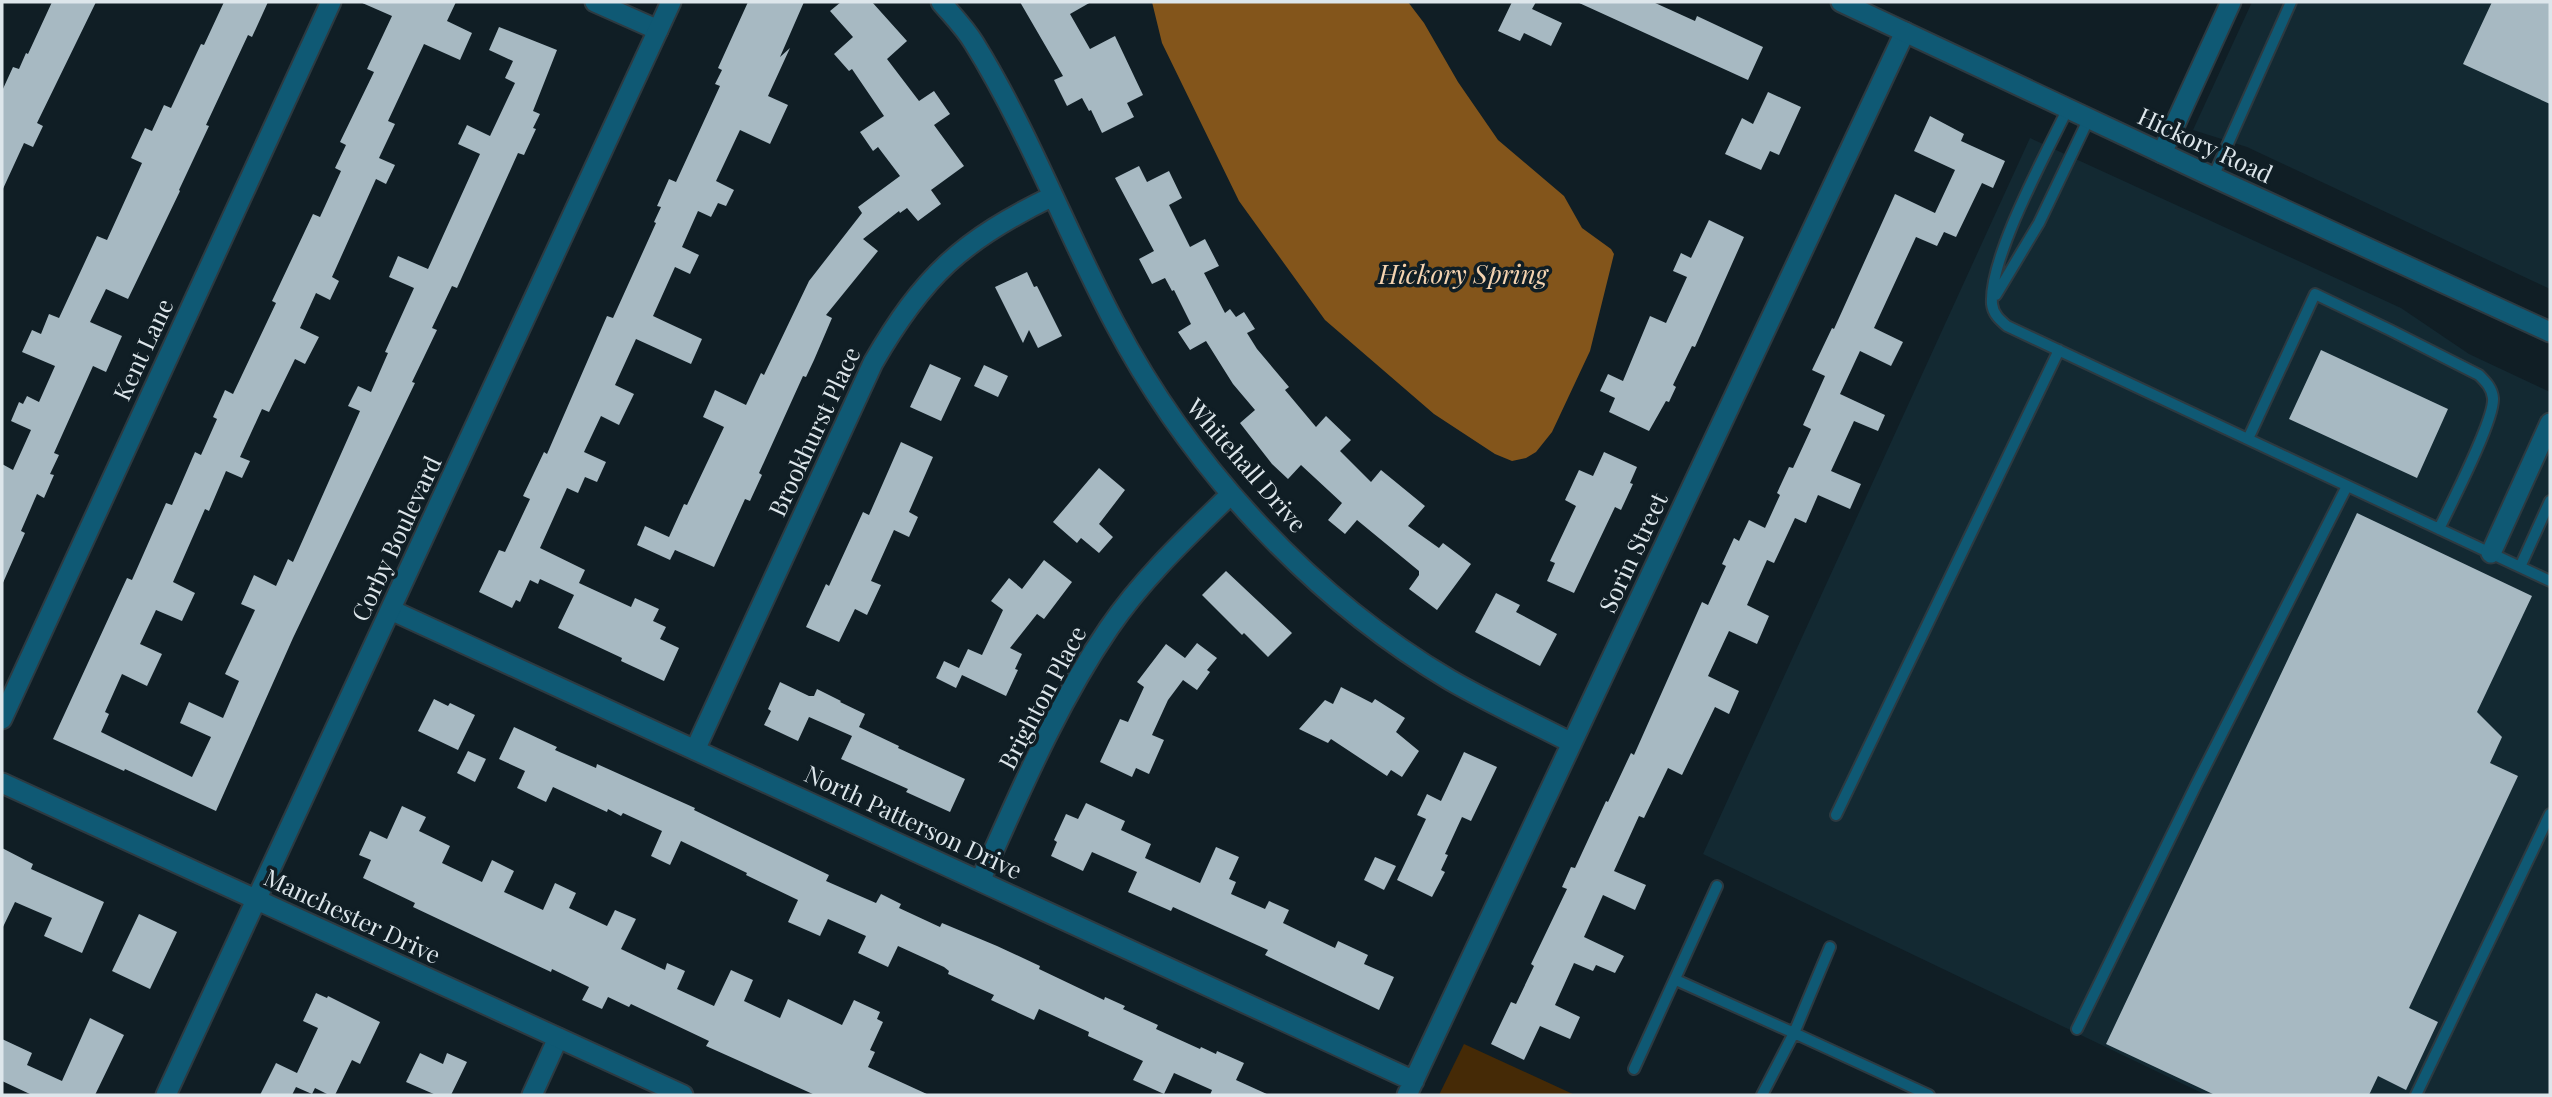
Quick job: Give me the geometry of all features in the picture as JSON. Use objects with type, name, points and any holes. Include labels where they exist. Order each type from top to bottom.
[{"type":"street","name":"Kent Lane","points":[[2,719],[331,2]]},
{"type":"street","points":[[595,2],[658,30]]},
{"type":"street","name":"Corby Boulevard","points":[[166,1095],[671,2]]},
{"type":"street","name":"Whitehall Drive","points":[[941,2],[972,40],[997,82],[1115,323],[1168,414],[1231,494],[1296,561],[1390,639],[1449,679],[1572,743]]},
{"type":"street","name":"Hickory Road","points":[[1841,2],[2550,332]]},
{"type":"street","points":[[2162,153],[2231,2]]},
{"type":"street","name":"Sorin Street","points":[[1411,1088],[1905,32]]},
{"type":"street","name":"Brookhurst Place","points":[[695,750],[873,363],[897,321],[947,262],[1012,216],[1053,196]]},
{"type":"street","points":[[2491,553],[2550,424]]},
{"type":"street","name":"Brighton Place","points":[[980,881],[1047,734],[1073,684],[1110,626],[1149,577],[1231,494]]},
{"type":"street","name":"North Patterson Drive","points":[[391,610],[980,881],[1411,1088]]},
{"type":"street","name":"Manchester Drive","points":[[2,783],[683,1095]]},
{"type":"street","points":[[532,1095],[558,1038]]},
{"type":"lane","points":[[2213,177],[2291,2]]},
{"type":"lane","points":[[2068,108],[2005,246],[1995,278],[1992,304],[1998,318],[2007,326],[2550,581]]},
{"type":"lane","points":[[1992,304],[2039,223],[2089,118]]},
{"type":"lane","points":[[2248,439],[2315,295],[2390,330],[2479,376],[2490,387],[2493,396],[2490,417],[2440,529]]},
{"type":"lane","points":[[1836,816],[2059,350]]},
{"type":"lane","points":[[2077,1029],[2347,486]]},
{"type":"lane","points":[[2520,567],[2550,501]]},
{"type":"lane","points":[[2416,1095],[2550,814]]},
{"type":"lane","points":[[1634,1069],[1717,886]]},
{"type":"lane","points":[[1762,1095],[1794,1033],[1830,947]]},
{"type":"lane","points":[[1676,980],[1929,1095]]},
{"type":"lane","points":[[1896,1095],[1902,1083]]},
{"type":"shaded area","points":[[2252,2],[2550,2],[2550,289],[2247,147],[2193,130]]},
{"type":"shaded area","points":[[2030,138],[2401,308],[2469,354],[2550,392],[2550,1095],[2206,1095],[1703,854]]},
{"type":"shaded area","points":[[1464,1044],[1575,1095],[1439,1095]]},
{"type":"water","name":"Hickory Spring","points":[[1152,2],[1408,2],[1498,140],[1564,196],[1582,228],[1614,254],[1590,351],[1552,432],[1536,452],[1526,458],[1512,461],[1495,454],[1434,414],[1325,320],[1239,201],[1162,43]]},
{"type":"building","points":[[52,2],[96,2],[37,123],[43,126],[33,147],[24,143],[2,191],[2,91],[13,67],[19,69],[26,53],[28,54]]},
{"type":"building","points":[[224,2],[268,2],[252,37],[248,35],[206,125],[209,126],[180,191],[128,299],[106,289],[90,322],[122,336],[106,372],[93,366],[54,453],[59,455],[50,474],[54,475],[44,498],[37,494],[21,531],[25,533],[2,585],[2,464],[13,470],[31,430],[11,421],[19,402],[23,404],[27,396],[39,402],[55,366],[22,352],[32,330],[41,334],[49,314],[59,318],[97,236],[107,240],[142,163],[131,158],[145,128],[152,131],[164,105],[171,108]]},
{"type":"building","points":[[360,2],[456,2],[447,21],[472,33],[460,60],[424,44],[388,121],[395,124],[379,158],[395,165],[386,184],[376,179],[332,277],[339,281],[330,300],[316,293],[300,328],[319,337],[305,364],[295,359],[269,412],[262,409],[240,457],[250,461],[242,478],[226,471],[209,511],[205,509],[173,582],[195,593],[182,621],[156,610],[140,644],[162,654],[147,686],[122,674],[105,712],[109,714],[101,732],[192,777],[211,737],[180,723],[189,702],[223,718],[239,681],[225,674],[255,610],[241,604],[254,575],[276,586],[288,559],[293,562],[360,411],[348,406],[358,386],[371,392],[388,353],[385,352],[414,288],[389,277],[398,256],[428,269],[480,154],[458,144],[467,125],[490,136],[515,83],[505,78],[513,61],[489,50],[499,27],[557,50],[533,111],[540,114],[533,128],[536,129],[524,155],[518,153],[457,288],[452,286],[432,328],[437,330],[412,382],[415,383],[293,638],[216,811],[53,739],[127,578],[132,580],[166,503],[172,505],[195,452],[201,455],[217,419],[213,417],[225,390],[233,394],[276,303],[272,301],[313,214],[320,217],[341,171],[335,168],[346,145],[340,142],[374,72],[367,69],[392,16]]},
{"type":"building","points":[[748,2],[804,2],[780,57],[790,48],[768,96],[788,105],[770,144],[740,130],[716,181],[734,190],[726,206],[718,203],[711,217],[698,211],[682,247],[699,255],[690,274],[675,267],[653,316],[702,339],[691,364],[636,339],[615,385],[634,394],[619,425],[601,416],[584,452],[606,462],[597,482],[585,477],[578,493],[567,488],[540,548],[585,570],[579,583],[631,607],[635,598],[659,609],[653,621],[666,627],[660,639],[679,648],[664,681],[558,628],[574,595],[540,579],[538,584],[530,580],[520,602],[516,600],[512,608],[479,592],[499,550],[505,552],[530,499],[523,496],[544,452],[547,454],[607,316],[613,318],[656,223],[654,222],[661,207],[657,206],[669,179],[676,182],[720,86],[715,84],[722,70],[718,68]]},
{"type":"building","points":[[841,2],[872,2],[907,41],[887,59],[919,101],[934,91],[950,114],[934,125],[964,166],[931,190],[941,204],[918,221],[907,208],[900,213],[899,211],[863,239],[878,251],[826,315],[832,318],[814,360],[806,377],[803,376],[759,473],[762,475],[750,501],[745,499],[714,567],[675,550],[670,560],[637,545],[645,526],[669,537],[684,504],[687,505],[724,427],[703,417],[715,390],[746,405],[761,373],[764,375],[809,281],[862,213],[858,207],[900,176],[878,147],[873,151],[860,132],[884,116],[852,69],[849,71],[834,54],[853,37],[830,11]]},
{"type":"building","points":[[1020,2],[1091,2],[1070,14],[1090,49],[1115,36],[1143,95],[1127,103],[1134,117],[1102,133],[1082,98],[1067,106],[1054,80],[1063,76]]},
{"type":"building","points":[[1512,2],[1536,2],[1532,9],[1562,23],[1551,46],[1524,33],[1520,41],[1498,31]]},
{"type":"building","points":[[1577,2],[1653,2],[1695,21],[1697,16],[1763,47],[1748,80]]},
{"type":"building","points":[[2492,2],[2550,2],[2550,104],[2463,64]]},
{"type":"building","points":[[1768,92],[1801,107],[1779,155],[1770,151],[1761,170],[1725,154],[1742,118],[1753,124]]},
{"type":"building","points":[[1930,116],[1964,134],[1961,141],[2005,161],[1993,188],[1982,183],[1956,237],[1944,232],[1937,246],[1916,237],[1874,328],[1903,342],[1891,366],[1860,351],[1840,394],[1885,415],[1878,431],[1854,421],[1831,471],[1861,484],[1850,509],[1818,495],[1806,523],[1795,518],[1774,563],[1767,560],[1747,605],[1769,616],[1757,644],[1729,631],[1708,676],[1739,691],[1729,714],[1715,707],[1682,775],[1668,768],[1644,818],[1639,816],[1614,871],[1646,885],[1635,910],[1603,895],[1584,937],[1624,956],[1615,973],[1596,965],[1593,971],[1574,963],[1555,1005],[1580,1017],[1570,1039],[1540,1026],[1524,1060],[1491,1044],[1511,1002],[1516,1004],[1534,966],[1531,964],[1567,889],[1562,887],[1571,867],[1575,868],[1631,753],[1634,755],[1702,602],[1708,605],[1726,566],[1722,564],[1734,538],[1739,541],[1749,520],[1765,528],[1789,467],[1793,468],[1811,429],[1803,425],[1825,376],[1812,370],[1832,328],[1834,329],[1895,194],[1935,213],[1955,170],[1914,151]]},
{"type":"building","points":[[1139,166],[1147,182],[1169,171],[1182,198],[1169,205],[1190,247],[1205,239],[1219,266],[1204,273],[1225,313],[1230,309],[1236,317],[1244,312],[1255,329],[1247,333],[1289,387],[1285,390],[1316,427],[1326,416],[1351,440],[1340,451],[1371,482],[1381,470],[1425,506],[1408,526],[1439,548],[1443,543],[1471,564],[1437,610],[1409,589],[1419,571],[1357,520],[1345,534],[1328,520],[1342,503],[1301,465],[1288,479],[1272,464],[1240,423],[1255,410],[1233,384],[1206,341],[1190,350],[1178,332],[1191,324],[1165,278],[1152,284],[1139,259],[1154,251],[1115,178]]},
{"type":"building","points":[[1709,220],[1744,237],[1695,347],[1692,346],[1673,385],[1676,387],[1669,402],[1666,401],[1649,431],[1609,412],[1615,398],[1600,391],[1608,374],[1623,381],[1650,316],[1666,323],[1687,277],[1673,271],[1681,253],[1691,258]]},
{"type":"building","points":[[1027,272],[1062,336],[1038,348],[1029,330],[1023,343],[995,287]]},
{"type":"building","points":[[2321,350],[2448,409],[2417,478],[2289,419]]},
{"type":"building","points":[[930,364],[961,378],[941,421],[910,407]]},
{"type":"building","points":[[984,365],[1008,376],[998,397],[974,386]]},
{"type":"building","points":[[901,442],[933,457],[909,512],[918,517],[909,537],[894,530],[871,581],[881,585],[867,615],[855,609],[839,642],[806,627],[826,584],[829,586],[863,512],[869,515]]},
{"type":"building","points":[[1604,452],[1637,467],[1630,483],[1633,484],[1621,510],[1615,507],[1574,593],[1547,581],[1555,563],[1550,561],[1576,506],[1565,500],[1579,470],[1593,476]]},
{"type":"building","points":[[1099,468],[1125,490],[1099,524],[1113,537],[1099,553],[1081,538],[1077,543],[1053,522]]},
{"type":"building","points":[[2357,513],[2532,596],[2477,712],[2502,737],[2490,763],[2518,776],[2409,1008],[2438,1022],[2406,1090],[2378,1076],[2369,1095],[2215,1095],[2106,1044]]},
{"type":"building","points":[[1044,560],[1072,582],[1044,619],[1037,614],[1010,648],[1022,654],[1006,696],[962,675],[956,688],[936,678],[944,661],[959,668],[968,649],[982,655],[1003,610],[991,601],[1009,578],[1022,589]]},
{"type":"building","points":[[1226,571],[1292,633],[1268,657],[1202,595]]},
{"type":"building","points":[[1496,593],[1520,605],[1516,612],[1557,634],[1540,666],[1475,632]]},
{"type":"building","points":[[1197,643],[1217,658],[1207,670],[1210,672],[1197,690],[1183,680],[1168,700],[1152,735],[1164,740],[1149,774],[1136,768],[1132,777],[1100,762],[1120,719],[1128,722],[1144,687],[1137,682],[1166,644],[1185,658]]},
{"type":"building","points":[[780,682],[809,696],[814,696],[817,689],[841,701],[865,714],[859,727],[965,779],[950,812],[906,792],[908,789],[841,759],[852,736],[809,717],[798,741],[764,725]]},
{"type":"building","points":[[1341,687],[1372,703],[1375,699],[1405,718],[1396,732],[1419,751],[1402,777],[1391,770],[1387,776],[1331,739],[1328,743],[1299,729],[1325,700],[1333,704]]},
{"type":"building","points":[[434,699],[475,715],[458,750],[418,731]]},
{"type":"building","points":[[514,727],[557,747],[555,750],[596,768],[597,764],[695,808],[694,810],[829,875],[826,881],[876,903],[881,894],[901,904],[899,908],[940,927],[942,923],[997,946],[1104,1000],[1105,997],[1125,1006],[1123,1009],[1158,1025],[1156,1029],[1200,1049],[1201,1047],[1216,1054],[1217,1051],[1244,1063],[1236,1080],[1269,1095],[1210,1095],[1212,1090],[1174,1073],[1164,1094],[1133,1080],[1143,1061],[1088,1036],[1089,1032],[1039,1009],[1034,1020],[991,1000],[994,995],[948,974],[949,971],[944,967],[898,946],[888,967],[858,953],[866,936],[828,919],[820,936],[788,922],[798,900],[681,841],[670,865],[651,856],[662,831],[623,813],[621,816],[608,809],[607,812],[553,787],[546,802],[517,788],[525,771],[499,759]]},
{"type":"building","points":[[468,751],[486,759],[475,782],[457,773]]},
{"type":"building","points":[[1464,752],[1497,767],[1471,821],[1462,817],[1445,854],[1448,855],[1441,870],[1445,872],[1432,897],[1397,880],[1426,819],[1417,815],[1427,794],[1441,801]]},
{"type":"building","points":[[1086,803],[1125,821],[1121,830],[1151,844],[1145,858],[1200,883],[1216,847],[1239,857],[1229,879],[1236,882],[1231,894],[1265,909],[1269,901],[1289,910],[1283,923],[1335,948],[1338,941],[1368,955],[1364,964],[1394,977],[1379,1010],[1265,955],[1268,950],[1173,907],[1171,911],[1128,892],[1137,872],[1092,852],[1083,871],[1051,856],[1057,842],[1054,840],[1066,814],[1078,819]]},
{"type":"building","points":[[402,806],[426,817],[419,831],[450,846],[442,863],[482,882],[492,860],[514,871],[504,892],[543,910],[555,883],[576,893],[569,908],[607,926],[615,910],[636,919],[621,949],[665,970],[667,963],[685,971],[677,989],[714,1006],[731,970],[753,980],[744,1001],[780,1018],[788,999],[842,1025],[854,1000],[880,1012],[877,1019],[883,1022],[870,1050],[875,1052],[868,1067],[929,1095],[815,1095],[706,1046],[709,1041],[631,1004],[629,1007],[608,997],[602,1009],[582,1000],[589,987],[413,907],[415,903],[363,878],[371,860],[359,855],[370,831],[387,839]]},
{"type":"building","points":[[2,848],[33,864],[31,869],[104,902],[82,953],[44,936],[52,918],[15,902],[2,929]]},
{"type":"building","points":[[1375,857],[1396,866],[1384,890],[1364,880]]},
{"type":"building","points":[[139,914],[177,932],[150,989],[112,971]]},
{"type":"building","points":[[316,993],[327,998],[328,996],[380,1022],[360,1064],[352,1060],[335,1095],[315,1088],[312,1094],[296,1087],[292,1095],[260,1095],[276,1063],[297,1073],[318,1028],[303,1021]]},
{"type":"building","points":[[90,1018],[124,1035],[95,1095],[32,1095],[2,1081],[2,1039],[32,1053],[27,1065],[62,1081]]},
{"type":"building","points":[[420,1053],[443,1064],[447,1053],[467,1062],[451,1095],[436,1095],[406,1082]]}]
